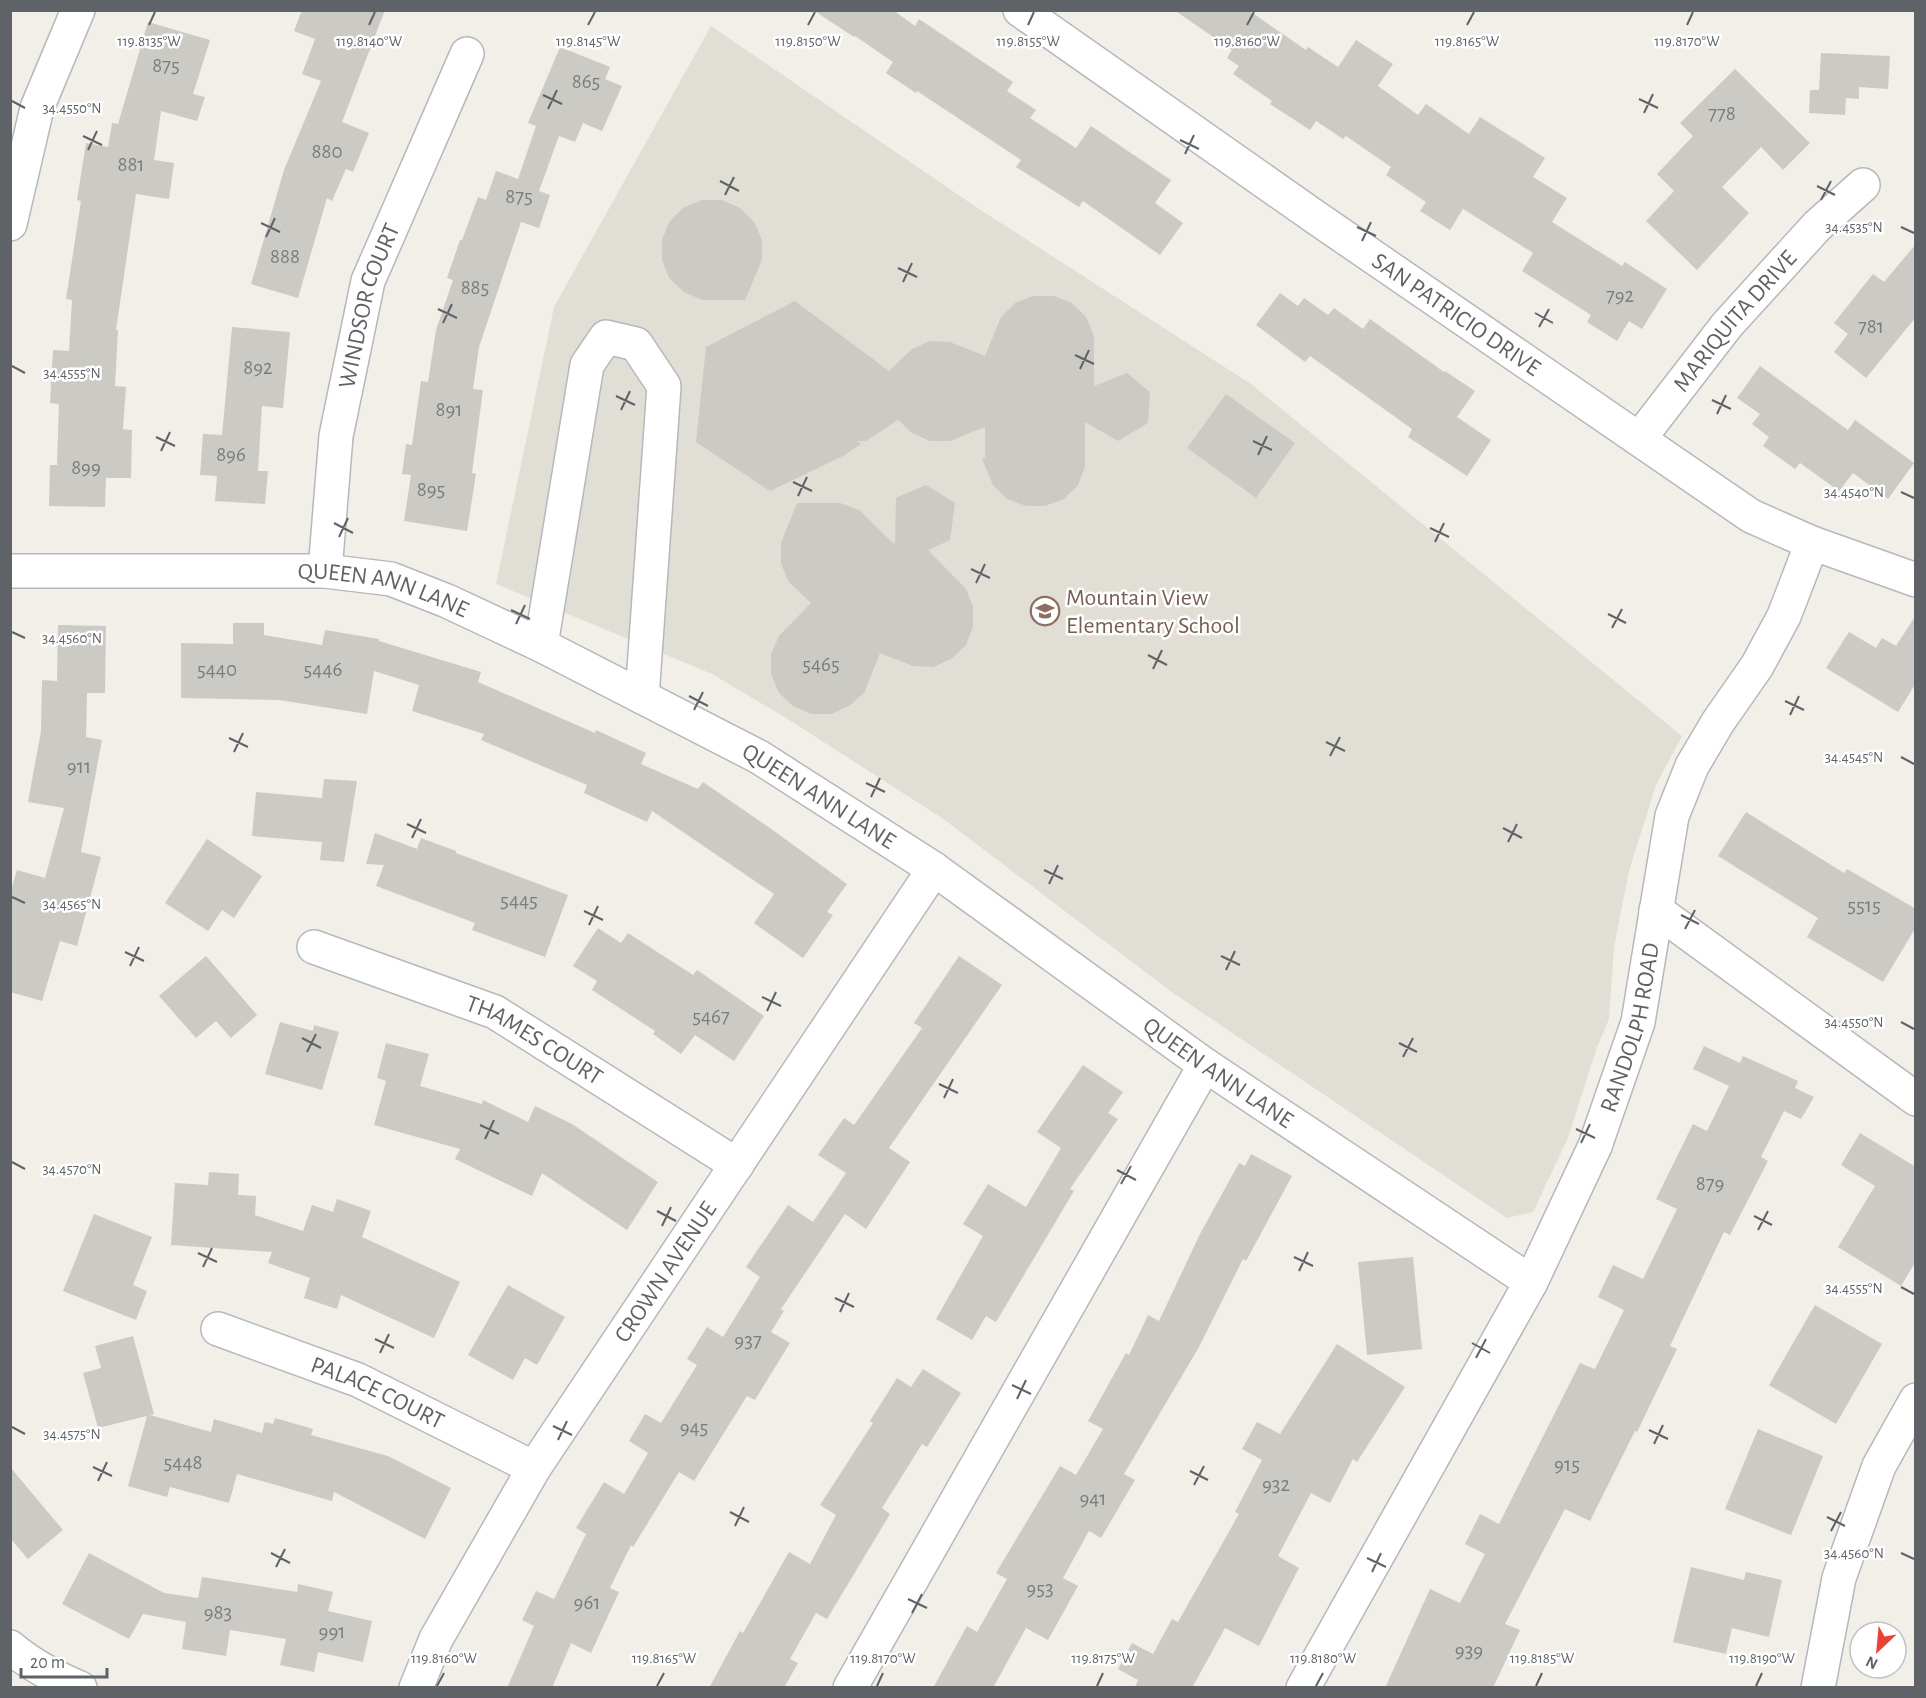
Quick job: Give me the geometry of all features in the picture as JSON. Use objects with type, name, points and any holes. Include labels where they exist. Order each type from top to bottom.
[{"type":"street","points":[[10,224],[24,104],[78,10]]},
{"type":"street","name":"SAN PATRICIO DRIVE","points":[[1020,10],[1308,213],[1751,516],[1812,543],[1916,580]]},
{"type":"street","name":"WINDSOR COURT","points":[[325,571],[336,436],[368,281],[467,54]]},
{"type":"street","name":"MARIQUITA DRIVE","points":[[1639,439],[1734,316],[1816,226],[1863,185]]},
{"type":"street","points":[[541,645],[587,365],[606,337],[636,344],[664,386],[642,697]]},
{"type":"street","name":"RANDOLPH ROAD","points":[[1303,1688],[1531,1282],[1595,1146],[1638,1022],[1672,816],[1692,766],[1718,722],[1756,666],[1784,616],[1812,543]]},
{"type":"street","name":"QUEEN ANN LANE","points":[[10,571],[325,571],[391,579],[447,601],[541,645],[759,757],[934,869],[1205,1065],[1531,1282]]},
{"type":"street","name":"CROWN AVENUE","points":[[416,1688],[436,1638],[534,1468],[934,869]]},
{"type":"street","points":[[1656,910],[1916,1099]]},
{"type":"street","name":"THAMES COURT","points":[[314,947],[495,1012],[737,1164]]},
{"type":"street","points":[[850,1688],[1205,1065]]},
{"type":"street","name":"PALACE COURT","points":[[218,1329],[358,1380],[534,1468]]},
{"type":"street","points":[[1818,1688],[1839,1578],[1879,1466],[1916,1400]]},
{"type":"street","points":[[10,1647],[66,1682],[80,1688]]},
{"type":"shaded area","name":"Mountain View Elementary School","points":[[711,26],[979,209],[1251,384],[1682,736],[1656,785],[1629,871],[1614,947],[1609,1019],[1597,1047],[1568,1138],[1533,1212],[1507,1218],[1173,993],[942,818],[786,718],[712,674],[496,584],[554,307]]},
{"type":"building","points":[[302,10],[385,10],[342,122],[369,133],[353,172],[346,169],[332,201],[327,198],[298,298],[251,284],[284,170],[321,81],[302,74],[315,39],[294,31]]},
{"type":"building","points":[[813,10],[893,10],[915,26],[919,19],[1013,82],[1007,91],[1036,110],[1030,118],[1076,148],[1091,126],[1171,180],[1155,203],[1183,223],[1160,255],[1083,201],[1079,207],[1016,167],[1021,160],[886,73],[893,62]]},
{"type":"building","points":[[1174,10],[1248,10],[1306,50],[1308,47],[1338,67],[1356,40],[1393,64],[1378,86],[1418,115],[1426,104],[1469,134],[1480,117],[1545,158],[1533,177],[1567,198],[1552,222],[1622,266],[1625,262],[1667,289],[1642,329],[1629,321],[1617,341],[1587,322],[1591,315],[1522,271],[1533,253],[1463,209],[1450,230],[1420,211],[1426,202],[1386,175],[1391,167],[1346,136],[1343,139],[1316,121],[1310,130],[1270,104],[1272,101],[1233,74],[1239,66],[1227,58],[1232,50]]},
{"type":"building","points":[[148,22],[210,40],[193,94],[205,97],[197,121],[161,111],[154,160],[174,163],[169,199],[136,194],[116,330],[118,330],[115,386],[126,387],[123,429],[132,430],[131,478],[106,478],[105,507],[49,506],[50,465],[57,465],[59,404],[50,403],[53,350],[69,351],[72,300],[66,299],[81,201],[77,200],[86,143],[108,147],[112,123],[118,124]]},
{"type":"building","points":[[560,47],[610,67],[605,79],[622,86],[602,131],[583,123],[575,142],[559,136],[539,191],[550,195],[539,228],[521,222],[479,347],[473,389],[483,390],[472,473],[476,474],[467,531],[404,521],[411,475],[402,474],[406,444],[412,445],[421,381],[428,382],[436,330],[453,280],[447,278],[478,197],[486,200],[496,171],[518,179],[536,126],[528,123]]},
{"type":"building","points":[[1821,53],[1890,56],[1888,89],[1859,87],[1859,99],[1846,98],[1845,115],[1809,113],[1810,90],[1819,90]]},
{"type":"building","points":[[1735,69],[1810,143],[1783,170],[1761,147],[1722,187],[1749,213],[1697,270],[1646,221],[1674,191],[1657,174],[1693,136],[1680,123]]},
{"type":"building","points":[[702,200],[722,200],[740,208],[754,222],[762,240],[762,260],[745,300],[702,300],[684,292],[669,278],[662,260],[662,240],[669,222],[683,208]]},
{"type":"building","points":[[1916,244],[1916,317],[1866,378],[1834,352],[1848,334],[1834,323],[1873,274],[1884,282]]},
{"type":"building","points":[[1280,293],[1298,306],[1304,298],[1328,315],[1334,308],[1363,329],[1370,319],[1444,372],[1475,391],[1457,417],[1491,440],[1467,476],[1408,437],[1412,429],[1310,356],[1305,362],[1256,325]]},
{"type":"building","points":[[1033,296],[1054,296],[1072,303],[1086,317],[1094,336],[1094,386],[1127,373],[1150,392],[1148,423],[1118,441],[1085,422],[1085,467],[1078,485],[1064,499],[1045,506],[1026,506],[1007,499],[993,485],[982,459],[985,458],[985,427],[950,441],[930,441],[912,433],[898,420],[866,441],[857,441],[861,444],[843,456],[770,491],[696,442],[706,347],[795,301],[889,371],[912,349],[930,341],[950,342],[985,356],[1001,317],[1015,303]]},
{"type":"building","points":[[232,327],[290,332],[283,408],[262,406],[258,471],[268,471],[265,504],[215,501],[217,476],[200,475],[203,434],[222,435]]},
{"type":"building","points":[[1760,366],[1848,430],[1855,420],[1914,463],[1888,499],[1853,473],[1839,491],[1800,463],[1795,469],[1763,446],[1769,437],[1752,424],[1760,414],[1737,398]]},
{"type":"building","points":[[1226,394],[1295,443],[1256,498],[1187,448]]},
{"type":"building","points":[[926,485],[955,503],[950,540],[928,550],[966,589],[973,607],[973,627],[966,645],[951,659],[933,667],[913,666],[880,653],[864,693],[849,706],[831,714],[811,714],[793,706],[779,693],[771,674],[771,654],[779,636],[811,603],[788,581],[781,563],[781,543],[797,503],[840,503],[859,510],[895,545],[896,498]]},
{"type":"building","points":[[1916,615],[1916,683],[1898,712],[1826,668],[1849,632],[1876,648],[1882,638],[1896,646]]},
{"type":"building","points":[[233,623],[264,623],[264,635],[322,645],[325,630],[379,639],[379,641],[481,672],[478,682],[646,753],[641,764],[698,789],[703,782],[770,828],[847,884],[827,912],[833,915],[803,958],[754,923],[774,894],[652,811],[647,822],[584,793],[587,785],[481,740],[484,734],[412,711],[419,685],[374,671],[367,714],[279,700],[181,698],[181,643],[233,644]]},
{"type":"building","points":[[58,625],[106,626],[105,693],[87,693],[86,737],[102,740],[81,852],[101,857],[77,946],[60,941],[42,1001],[10,992],[10,894],[17,870],[45,878],[64,808],[28,802],[41,731],[42,680],[57,681]]},
{"type":"building","points":[[324,779],[357,781],[344,862],[320,860],[322,842],[252,836],[256,792],[322,798]]},
{"type":"building","points":[[1746,812],[1844,873],[1847,869],[1916,909],[1916,927],[1883,982],[1807,937],[1818,918],[1718,856]]},
{"type":"building","points":[[375,833],[417,849],[421,838],[568,895],[545,957],[472,930],[475,923],[376,886],[384,865],[366,864]]},
{"type":"building","points":[[207,839],[262,876],[234,918],[222,910],[208,931],[165,903]]},
{"type":"building","points":[[598,928],[621,943],[628,933],[693,975],[697,970],[764,1016],[734,1061],[695,1035],[681,1054],[653,1034],[655,1031],[592,990],[597,981],[573,966]]},
{"type":"building","points":[[206,956],[257,1015],[231,1038],[216,1021],[196,1038],[159,996]]},
{"type":"building","points":[[959,956],[1002,985],[889,1148],[910,1162],[866,1229],[845,1214],[781,1309],[784,1311],[771,1332],[790,1343],[755,1400],[747,1396],[694,1481],[679,1472],[633,1547],[631,1545],[610,1588],[619,1592],[591,1653],[571,1643],[552,1688],[507,1688],[534,1626],[522,1620],[536,1591],[554,1599],[586,1534],[576,1528],[604,1482],[624,1494],[648,1453],[629,1441],[645,1414],[661,1423],[697,1365],[687,1359],[707,1327],[723,1337],[760,1277],[746,1267],[788,1205],[813,1222],[846,1173],[818,1155],[844,1118],[854,1125],[922,1028],[914,1023]]},
{"type":"building","points":[[280,1022],[313,1031],[314,1025],[339,1032],[322,1090],[265,1074]]},
{"type":"building","points":[[386,1043],[429,1054],[420,1086],[482,1104],[483,1100],[528,1122],[535,1106],[572,1124],[658,1182],[627,1230],[542,1173],[532,1196],[455,1159],[460,1149],[374,1125],[386,1081],[377,1078]]},
{"type":"building","points":[[1704,1046],[1740,1063],[1743,1056],[1798,1081],[1795,1088],[1814,1097],[1801,1119],[1784,1111],[1761,1157],[1768,1161],[1730,1235],[1724,1232],[1670,1346],[1677,1349],[1590,1521],[1565,1509],[1505,1624],[1520,1630],[1493,1688],[1385,1688],[1430,1589],[1460,1603],[1485,1554],[1465,1544],[1480,1514],[1499,1524],[1580,1363],[1595,1369],[1624,1310],[1598,1297],[1613,1265],[1643,1279],[1677,1209],[1656,1199],[1693,1124],[1707,1131],[1729,1086],[1693,1069]]},
{"type":"building","points":[[1083,1065],[1123,1092],[1108,1113],[1118,1119],[1070,1189],[1074,1191],[996,1322],[986,1316],[972,1340],[936,1319],[983,1236],[963,1224],[988,1184],[1026,1207],[1061,1148],[1037,1132]]},
{"type":"building","points":[[1860,1133],[1916,1167],[1916,1261],[1901,1286],[1838,1247],[1875,1186],[1841,1165]]},
{"type":"building","points":[[1251,1154],[1292,1176],[1246,1261],[1243,1259],[1199,1347],[1124,1474],[1135,1480],[1101,1538],[1089,1531],[1063,1578],[1078,1586],[1048,1640],[1026,1628],[993,1688],[933,1688],[967,1626],[977,1632],[1007,1579],[996,1573],[1060,1466],[1076,1475],[1103,1429],[1088,1421],[1126,1353],[1129,1355],[1148,1315],[1159,1321],[1200,1234],[1239,1163],[1245,1166]]},
{"type":"building","points":[[209,1172],[239,1174],[238,1195],[256,1196],[255,1215],[303,1231],[312,1205],[333,1212],[337,1199],[371,1211],[362,1237],[460,1282],[434,1338],[341,1295],[337,1309],[304,1298],[310,1278],[268,1263],[272,1252],[171,1245],[175,1183],[208,1185]]},
{"type":"building","points":[[94,1214],[152,1237],[133,1285],[147,1291],[136,1320],[63,1291]]},
{"type":"building","points":[[1413,1257],[1422,1349],[1367,1355],[1358,1262]]},
{"type":"building","points":[[508,1285],[565,1317],[537,1365],[525,1358],[513,1380],[468,1355]]},
{"type":"building","points":[[1815,1305],[1882,1344],[1836,1424],[1769,1385]]},
{"type":"building","points":[[133,1336],[154,1414],[150,1415],[211,1432],[214,1419],[262,1433],[265,1422],[273,1424],[275,1418],[313,1429],[311,1435],[388,1456],[451,1488],[425,1539],[334,1492],[332,1501],[237,1474],[229,1503],[170,1487],[167,1497],[128,1486],[147,1416],[98,1428],[83,1373],[101,1368],[95,1346]]},
{"type":"building","points":[[1337,1344],[1405,1387],[1357,1462],[1353,1459],[1330,1503],[1311,1493],[1278,1556],[1299,1568],[1259,1646],[1225,1628],[1192,1688],[1135,1688],[1138,1680],[1118,1669],[1132,1643],[1153,1654],[1172,1619],[1178,1622],[1239,1514],[1235,1512],[1262,1460],[1242,1449],[1257,1422],[1280,1434]]},
{"type":"building","points":[[923,1369],[961,1393],[927,1447],[922,1444],[882,1508],[890,1514],[827,1619],[816,1613],[790,1659],[798,1663],[784,1688],[709,1688],[740,1631],[743,1633],[789,1552],[810,1564],[836,1515],[820,1505],[873,1423],[870,1421],[897,1378],[911,1387]]},
{"type":"building","points":[[1758,1429],[1823,1456],[1791,1535],[1725,1509]]},
{"type":"building","points":[[10,1467],[63,1530],[28,1559],[10,1538]]},
{"type":"building","points":[[89,1553],[164,1593],[198,1598],[202,1577],[297,1592],[298,1584],[333,1592],[328,1611],[372,1621],[363,1662],[318,1652],[314,1672],[280,1665],[286,1639],[230,1630],[226,1656],[182,1649],[186,1622],[143,1614],[129,1639],[62,1604]]},
{"type":"building","points":[[1691,1567],[1744,1580],[1746,1572],[1782,1580],[1769,1637],[1732,1628],[1726,1654],[1673,1642]]},
{"type":"place","name":"Mountain View Elementary School","points":[[1045,611]]}]
